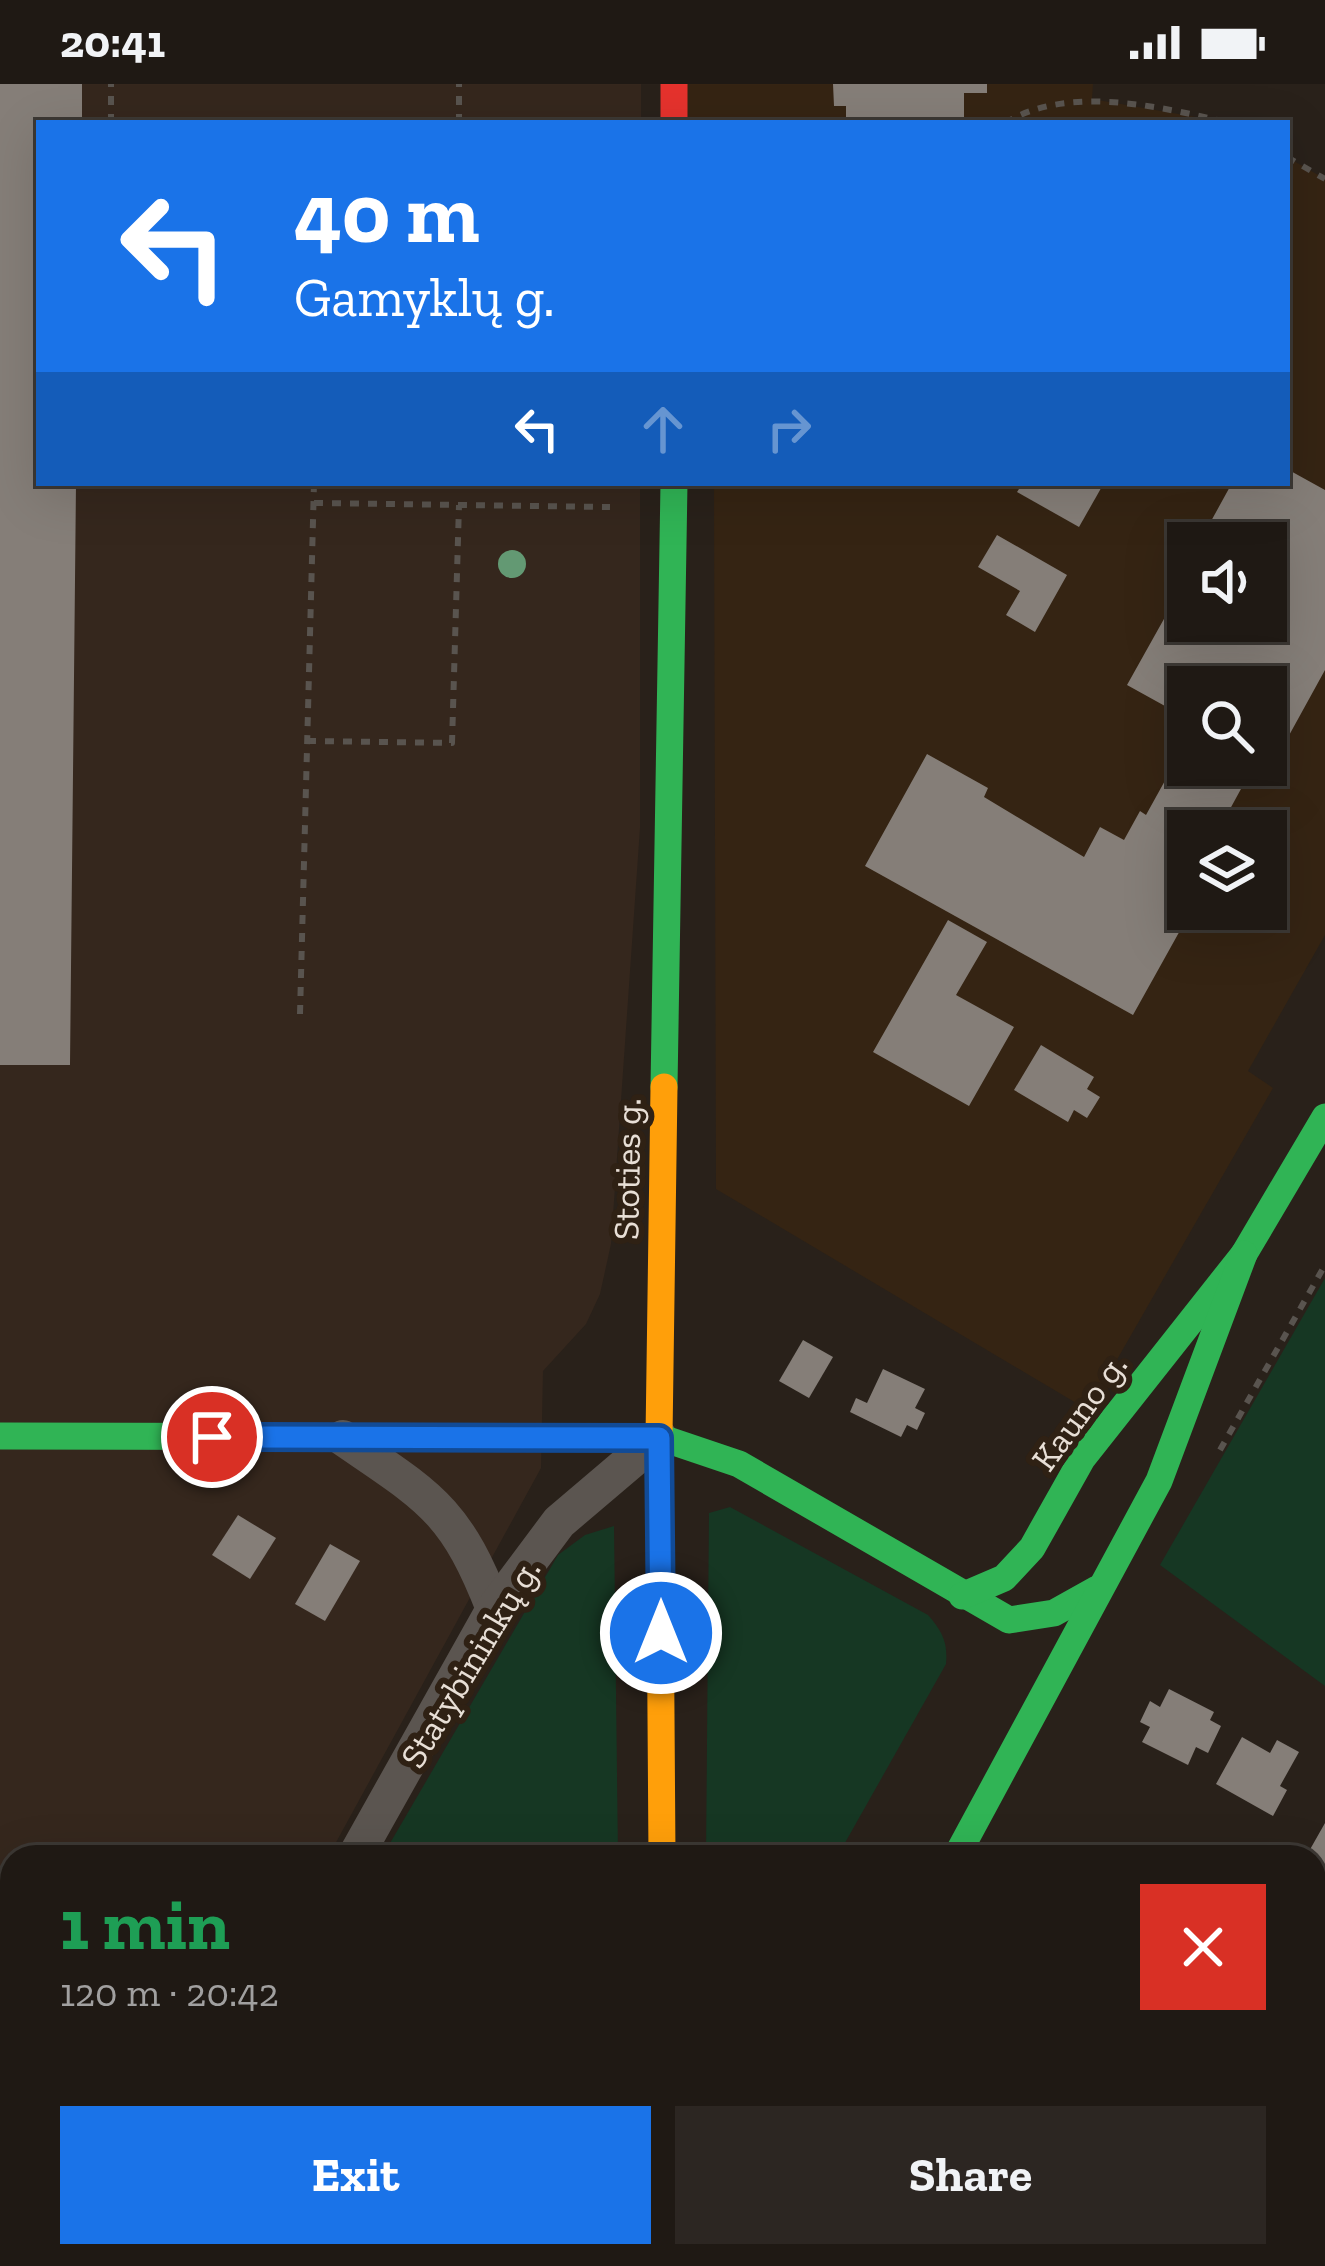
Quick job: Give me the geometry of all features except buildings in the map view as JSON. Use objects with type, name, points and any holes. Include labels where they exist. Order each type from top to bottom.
[{"type":"main road","points":[[674,84],[674,120]]},
{"type":"main road","name":"Stoties g.","points":[[662,1845],[659,1438],[674,486]]},
{"type":"main road","name":"Kauno g.","points":[[962,1596],[1004,1578],[1032,1548],[1082,1459],[1244,1254],[1325,1117]]},
{"type":"main road","name":"Kauno g.","points":[[963,1845],[1049,1691],[1097,1588],[1159,1481],[1244,1254]]},
{"type":"main road","points":[[0,1436],[659,1438],[739,1464],[1009,1621],[1054,1613],[1097,1588]]},
{"type":"street","points":[[344,1438],[430,1498],[469,1544],[494,1609]]},
{"type":"street","name":"Statybininkų g.","points":[[362,1845],[494,1609],[559,1522],[659,1438]]},
{"type":"path","points":[[111,84],[111,120]]},
{"type":"path","points":[[459,84],[459,120]]},
{"type":"path","points":[[1010,120],[1024,111],[1091,99],[1213,120]]},
{"type":"path","points":[[1290,159],[1325,179]]},
{"type":"path","points":[[300,1014],[314,486]]},
{"type":"path","points":[[314,503],[610,507]]},
{"type":"path","points":[[307,741],[452,743],[459,505]]},
{"type":"shaded area","points":[[0,84],[641,84],[641,120],[36,120],[36,486],[640,486],[640,828],[611,1244],[600,1294],[586,1324],[543,1371],[541,1468],[335,1845],[0,1845]]},
{"type":"shaded area","points":[[685,84],[1093,84],[1092,99],[1213,120],[688,120]]},
{"type":"shaded area","points":[[1290,159],[1325,179],[1325,935],[1248,1071],[1273,1088],[1088,1410],[716,1189],[714,486],[1290,486]]},
{"type":"green space","points":[[1325,1278],[1325,1686],[1160,1565]]},
{"type":"green space","points":[[730,1507],[928,1615],[945,1643],[946,1664],[844,1845],[706,1845],[709,1513]]},
{"type":"green space","points":[[614,1526],[618,1845],[389,1845],[558,1555],[585,1535]]},
{"type":"traffic: fast","points":[[664,1087],[674,486]]},
{"type":"traffic: fast","points":[[962,1596],[1004,1578],[1032,1548],[1082,1459],[1244,1254],[1325,1117]]},
{"type":"traffic: fast","points":[[962,1845],[1159,1481],[1244,1254]]},
{"type":"traffic: fast","points":[[0,1436],[659,1437],[739,1464],[1009,1620],[1054,1613],[1097,1589]]},
{"type":"traffic: slow","points":[[662,1845],[659,1437],[664,1087]]},
{"type":"traffic: jam","points":[[674,84],[674,120]]},
{"type":"route","points":[[212,1437],[659,1438],[661,1633]]}]
